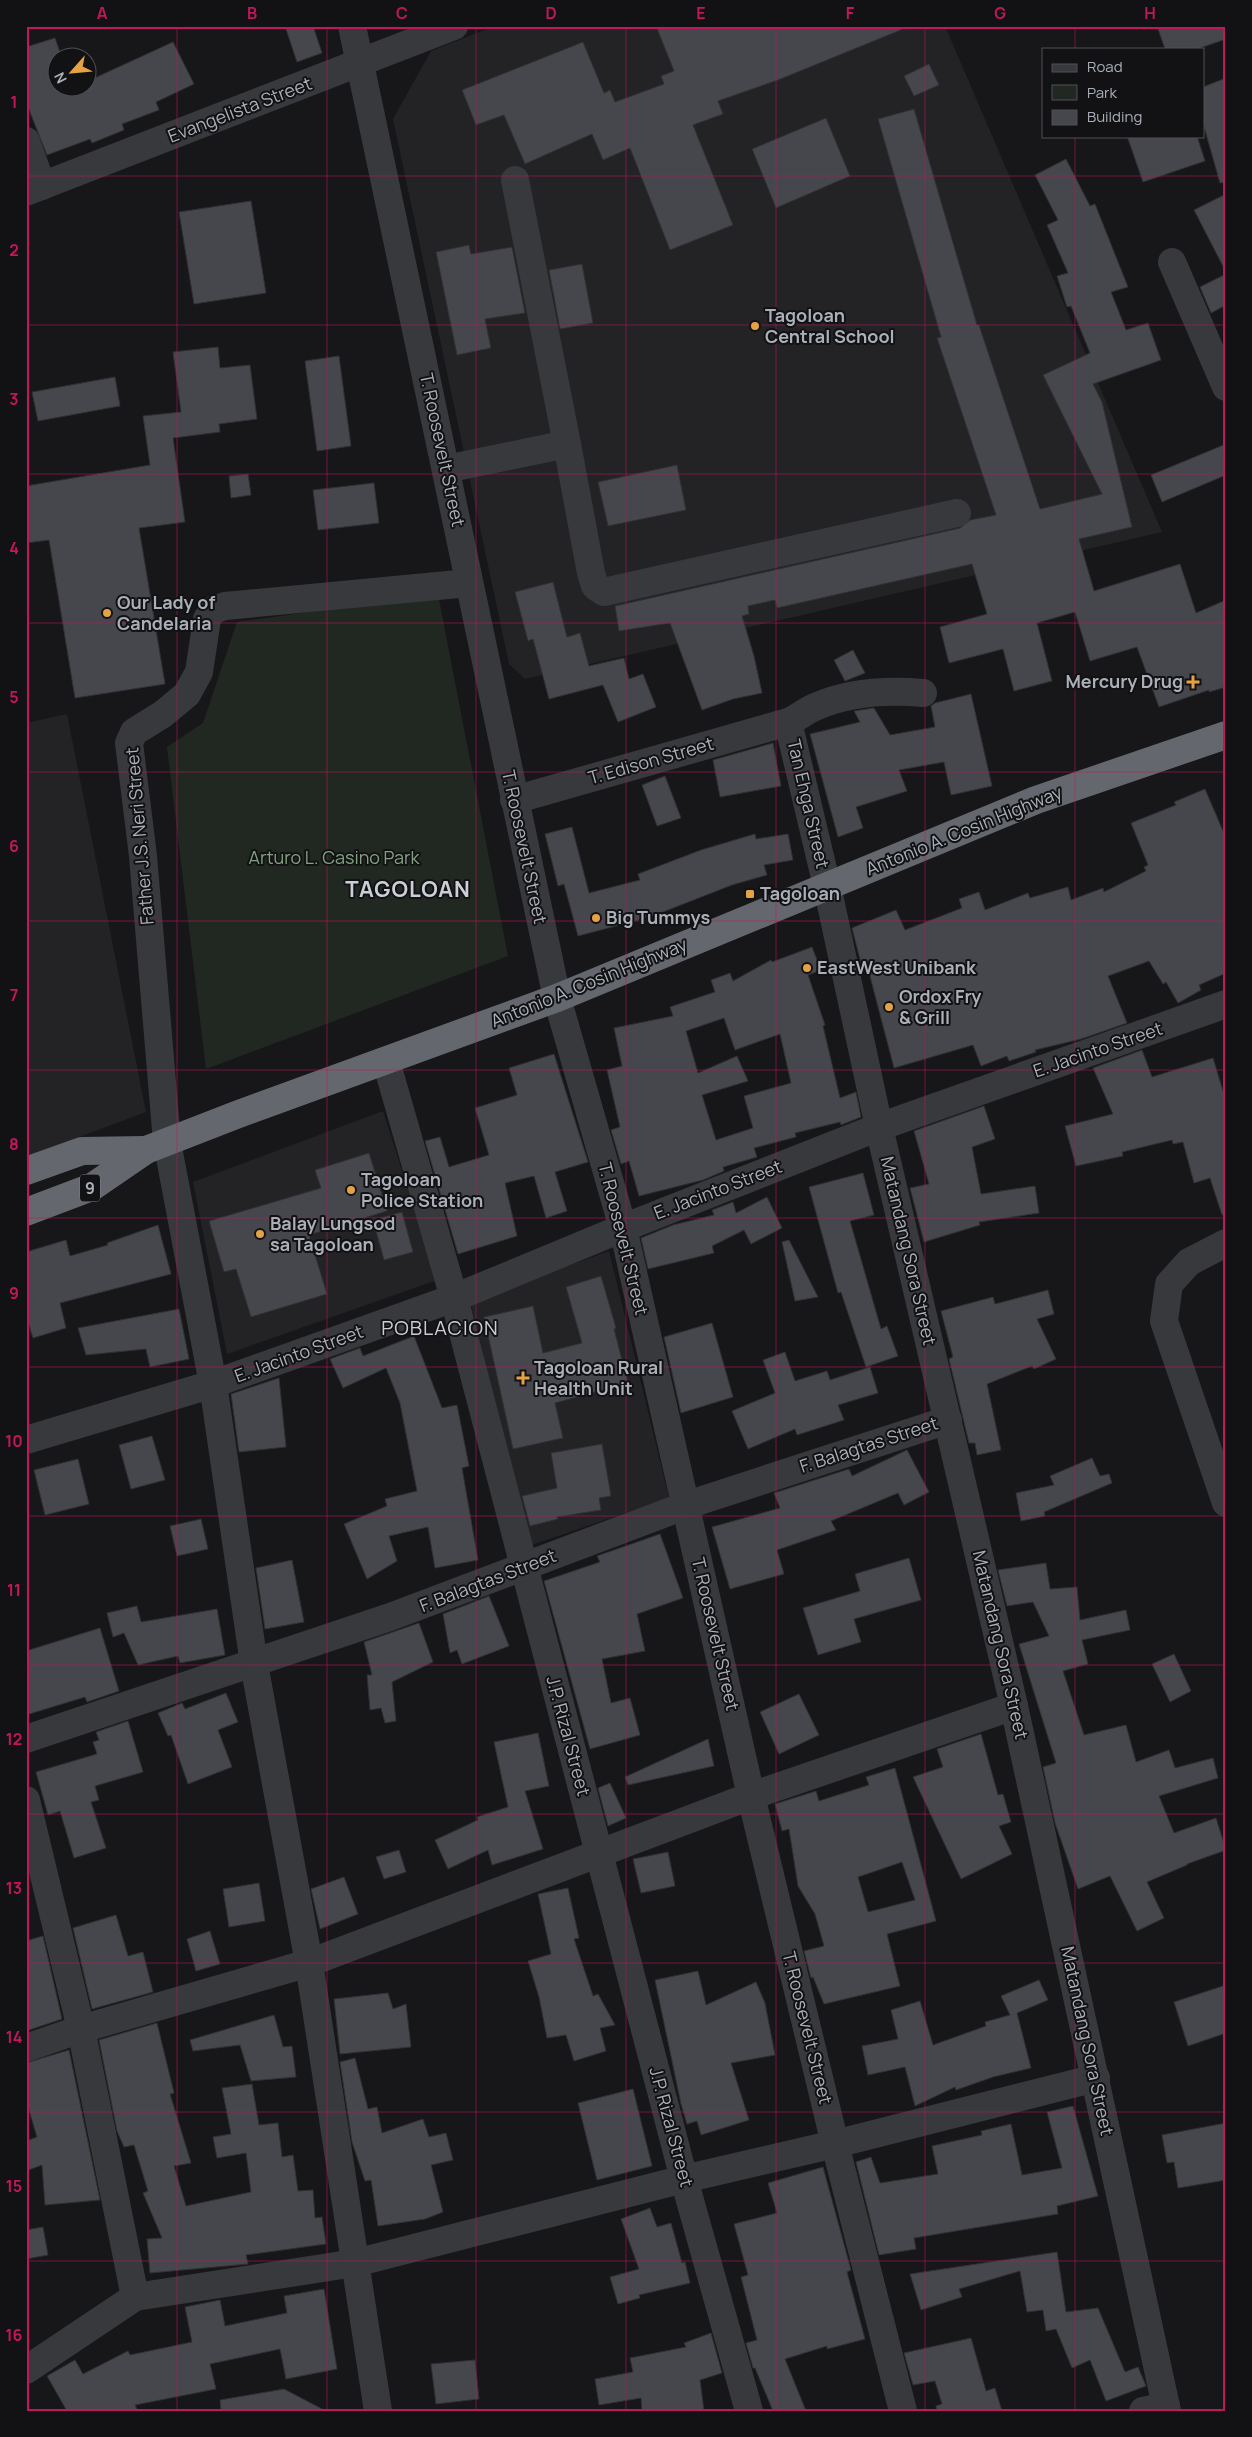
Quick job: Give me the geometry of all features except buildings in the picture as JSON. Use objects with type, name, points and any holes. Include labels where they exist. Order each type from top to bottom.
[{"type":"highway","name":"Antonio A. Cosin Highway","points":[[26,1212],[92,1187],[156,1146],[557,998],[1036,800],[1226,735]]},
{"type":"highway","name":"Antonio A. Cosin Highway","points":[[26,1171],[82,1151],[156,1146]]},
{"type":"street","name":"T. Roosevelt Street","points":[[352,26],[557,998],[623,1228],[751,1796],[835,2144],[903,2411]]},
{"type":"street","name":"Evangelista Street","points":[[34,189],[361,64],[454,26]]},
{"type":"street","points":[[26,141],[34,189]]},
{"type":"street","points":[[515,180],[595,586],[604,592],[957,513]]},
{"type":"street","points":[[1172,262],[1226,388]]},
{"type":"street","points":[[446,469],[566,444]]},
{"type":"street","name":"Father J.S. Neri Street","points":[[156,1146],[143,856],[129,743],[134,732],[163,714],[187,694],[199,672],[207,619],[212,610],[224,606],[469,583]]},
{"type":"street","name":"T. Edison Street","points":[[514,800],[788,722],[806,711],[831,700],[888,690],[923,693]]},
{"type":"street","name":"Tan Ehga Street","points":[[788,722],[827,886]]},
{"type":"street","name":"Matandang Sora Street","points":[[827,886],[879,1127],[1014,1706],[1096,2078],[1158,2409]]},
{"type":"street","name":"E. Jacinto Street","points":[[26,1440],[213,1384],[454,1298],[623,1228],[879,1127],[1225,1008]]},
{"type":"street","name":"J.P. Rizal Street","points":[[386,1061],[454,1298],[684,2178],[749,2411]]},
{"type":"street","points":[[156,1146],[213,1384],[254,1664],[309,1963],[378,2411]]},
{"type":"street","points":[[1226,1243],[1188,1262],[1169,1284],[1164,1321],[1226,1503]]},
{"type":"street","name":"F. Balagtas Street","points":[[26,1739],[390,1617],[686,1505],[948,1420]]},
{"type":"street","points":[[26,2048],[81,2029],[309,1963],[751,1796],[1014,1706]]},
{"type":"street","points":[[26,1800],[81,2029],[135,2296]]},
{"type":"street","points":[[26,2370],[135,2296],[355,2263],[684,2178],[835,2144],[1096,2078]]},
{"type":"shaded area","name":"Tagoloan Central School","points":[[495,26],[945,26],[1162,532],[525,679],[509,664],[393,119],[431,51]]},
{"type":"shaded area","points":[[67,714],[146,1112],[26,1157],[26,723]]},
{"type":"shaded area","points":[[383,1111],[437,1280],[227,1354],[193,1182]]},
{"type":"shaded area","points":[[609,1251],[669,1498],[529,1546],[470,1301]]},
{"type":"green space","name":"Arturo L. Casino Park","points":[[438,594],[508,956],[206,1069],[167,747],[203,723],[237,622]]},
{"type":"place","name":"Tagoloan Central School","points":[[755,326]]},
{"type":"place","name":"Our Lady of Candelaria","points":[[107,613]]},
{"type":"place","name":"Mercury Drug","points":[[1193,682]]},
{"type":"place","name":"Tagoloan","points":[[750,894]]},
{"type":"place","name":"Big Tummys","points":[[596,918]]},
{"type":"place","name":"EastWest Unibank","points":[[807,968]]},
{"type":"place","name":"Ordox Fry & Grill","points":[[889,1007]]},
{"type":"place","name":"Tagoloan Police Station","points":[[351,1190]]},
{"type":"place","name":"Balay Lungsod sa Tagoloan","points":[[260,1234]]},
{"type":"place","name":"Tagoloan Rural Health Unit","points":[[523,1378]]},
{"type":"district","name":"TAGOLOAN","points":[[408,889]]},
{"type":"district","name":"POBLACION","points":[[440,1328]]}]
